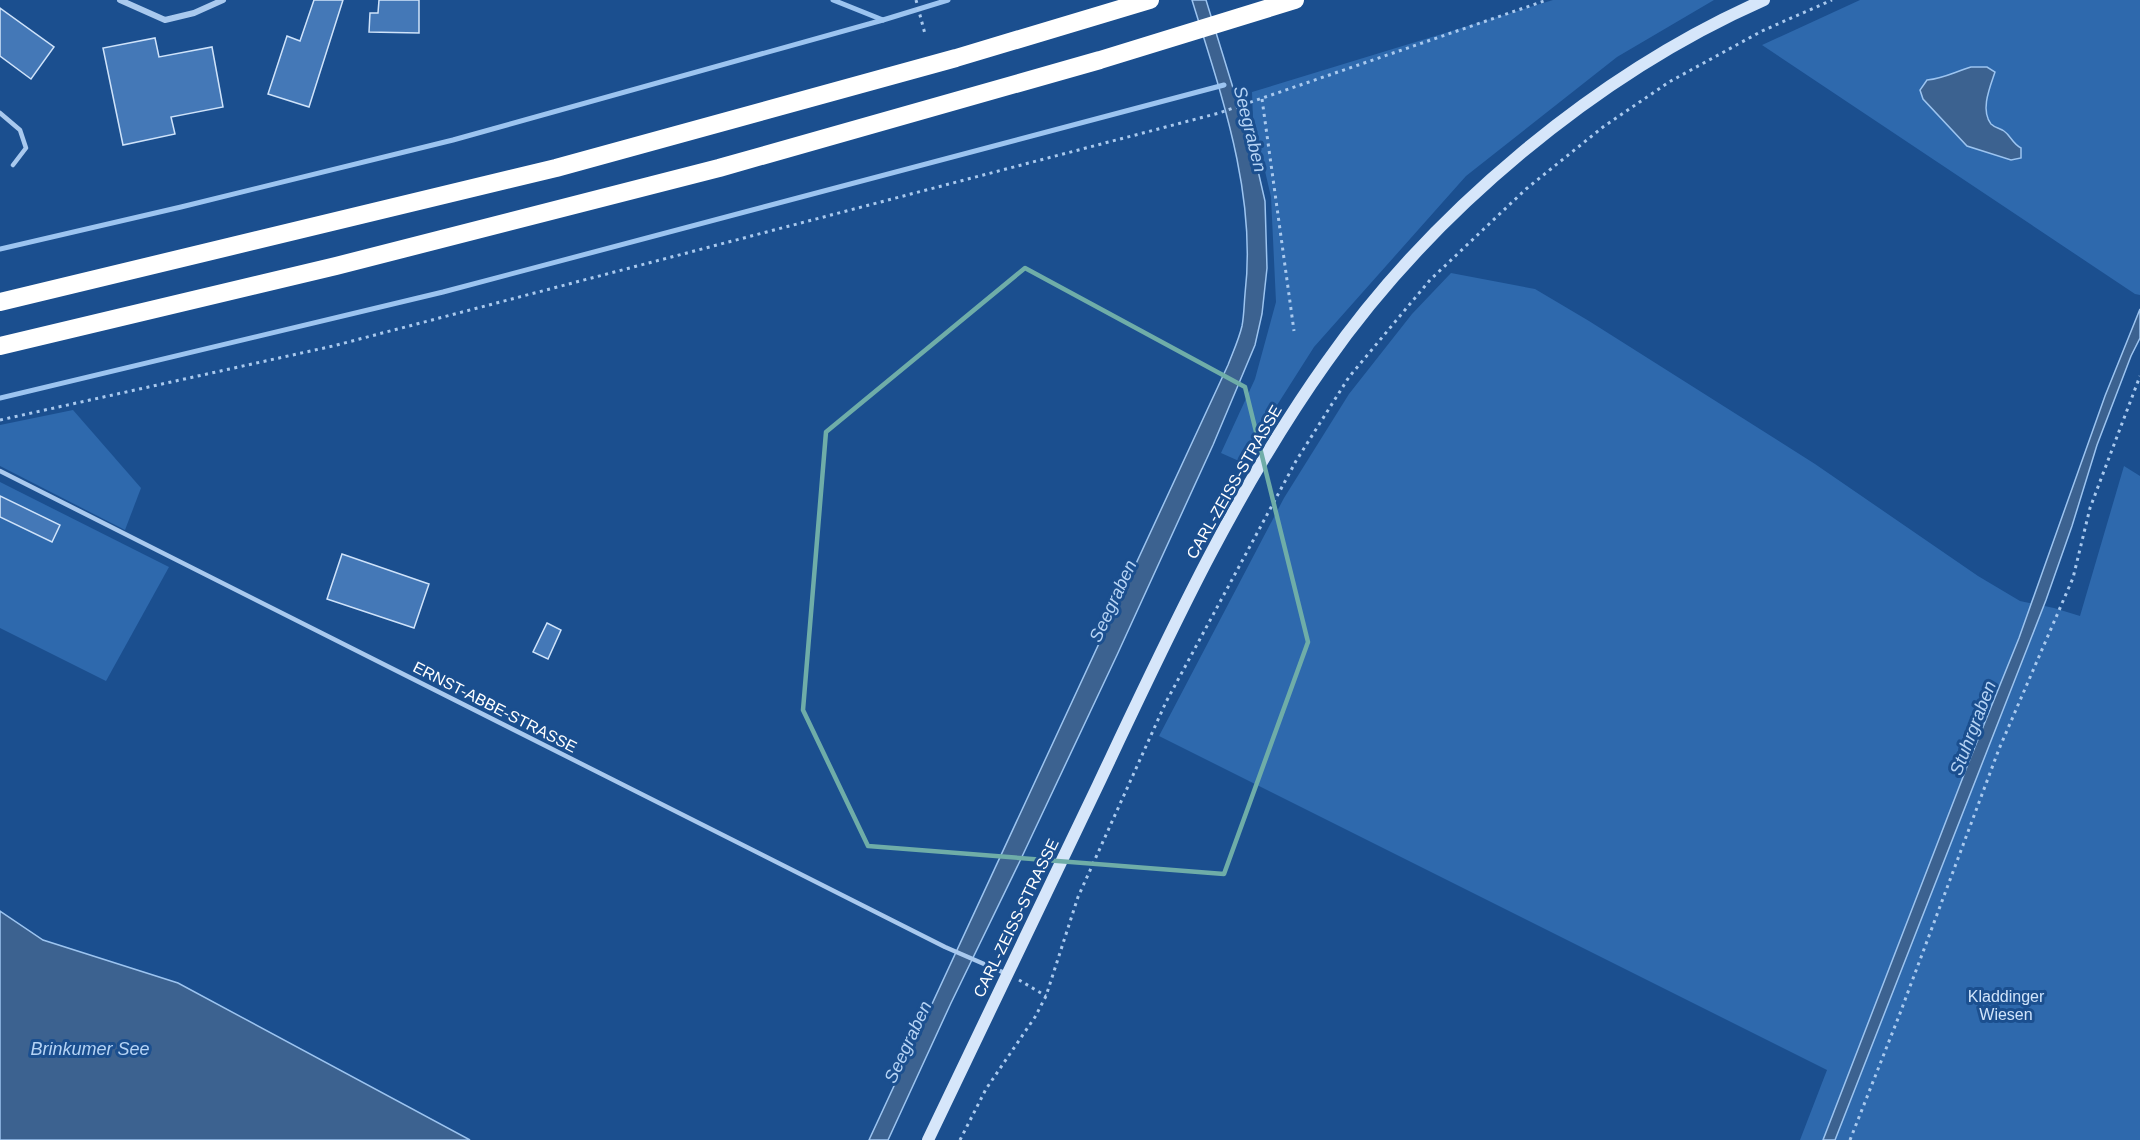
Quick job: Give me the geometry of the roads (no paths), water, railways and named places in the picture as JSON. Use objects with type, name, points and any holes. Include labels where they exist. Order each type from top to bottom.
[{"type":"highway","points":[[0,302],[556,168],[956,58],[1150,0]]},
{"type":"highway","points":[[0,346],[336,266],[719,168],[1100,60],[1295,0]]},
{"type":"main road","name":"CARL-ZEISS-STRASSE","points":[[928,1140],[1150,673],[1223,531],[1291,414],[1327,361],[1365,311],[1449,218],[1549,131],[1599,94],[1653,59],[1703,30],[1764,0]]},
{"type":"street","points":[[120,0],[165,20],[194,13],[223,0]]},
{"type":"lane","points":[[0,113],[20,130],[26,148],[13,165]]},
{"type":"lane","name":"ERNST-ABBE-STRASSE","points":[[0,471],[945,947],[1007,974]]},
{"type":"water","points":[[1192,0],[1206,0],[1234,91],[1248,127],[1265,201],[1267,268],[1262,314],[1255,345],[1213,445],[1117,655],[888,1140],[869,1140],[1228,365],[1241,331],[1247,257],[1246,219],[1241,182],[1225,108]]},
{"type":"water","points":[[1971,67],[1987,67],[1995,72],[1987,98],[1986,112],[1991,124],[2004,131],[2021,148],[2021,158],[2011,160],[1967,146],[1923,99],[1920,90],[1927,80]]},
{"type":"water","points":[[2140,309],[2140,338],[2097,445],[2046,600],[1835,1140],[1823,1140],[2019,638],[2105,396]]},
{"type":"water","name":"Brinkumer See","points":[[0,911],[43,940],[178,983],[470,1140],[0,1140]]},
{"type":"waterway","points":[[833,0],[883,20],[948,0]]},
{"type":"waterway","points":[[0,249],[453,140],[883,20]]},
{"type":"waterway","name":"Seegraben","points":[[0,398],[443,292],[1224,85]]},
{"type":"water label","name":"Stuhrgraben","points":[[1973,728]]},
{"type":"park label","name":"Kladdinger Wiesen","points":[[2006,1005]]}]
